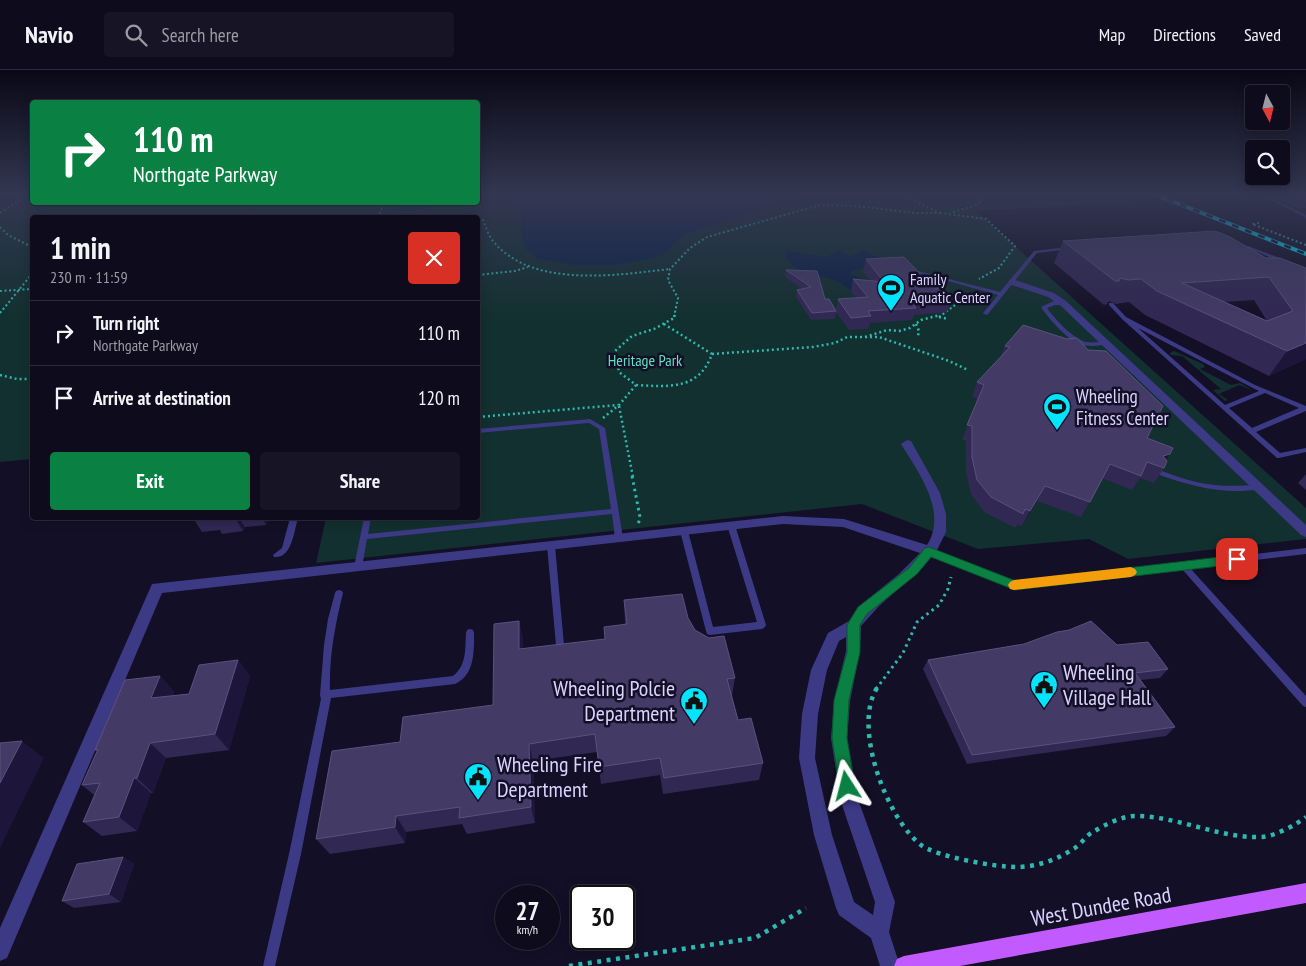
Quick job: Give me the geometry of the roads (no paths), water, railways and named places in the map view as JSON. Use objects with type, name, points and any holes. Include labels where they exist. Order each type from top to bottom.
[{"type":"main road","name":"West Dundee Road","points":[[904,966],[1306,893]]},
{"type":"street","points":[[1012,282],[1050,294],[1063,303],[1306,532]]},
{"type":"street","points":[[890,966],[879,932],[885,902],[850,802],[840,738],[842,700],[853,652],[854,625],[862,611],[913,571],[929,551],[941,527],[938,501],[907,444]]},
{"type":"street","points":[[0,951],[157,588],[783,520],[844,523],[929,551]]},
{"type":"street","points":[[854,625],[833,637],[819,670],[810,714],[807,758],[823,835],[846,908],[879,932]]},
{"type":"lane","points":[[1233,250],[1248,247],[1290,264]]},
{"type":"lane","points":[[986,313],[1036,252],[1071,248]]},
{"type":"lane","points":[[914,271],[1002,294]]},
{"type":"lane","points":[[1063,303],[1044,307],[1063,328],[1081,342],[1095,345],[1106,343]]},
{"type":"lane","points":[[1111,304],[1124,318],[1279,456],[1306,450]]},
{"type":"lane","points":[[1124,318],[1265,391],[1306,409]]},
{"type":"lane","points":[[1224,408],[1265,391]]},
{"type":"lane","points":[[1251,431],[1306,409]]},
{"type":"lane","points":[[480,431],[590,421],[602,428],[619,538]]},
{"type":"lane","points":[[1159,472],[1184,482],[1207,488],[1228,489],[1258,486]]},
{"type":"lane","points":[[363,537],[615,511]]},
{"type":"lane","points":[[277,555],[285,550],[293,520]]},
{"type":"lane","points":[[358,567],[367,520]]},
{"type":"lane","points":[[684,531],[710,631],[762,624],[730,526]]},
{"type":"lane","points":[[550,546],[560,645]]},
{"type":"lane","points":[[929,551],[1015,586],[1306,551]]},
{"type":"lane","points":[[1184,566],[1306,703]]},
{"type":"lane","points":[[269,966],[295,854],[325,695],[325,676],[332,619],[339,592]]},
{"type":"lane","points":[[325,695],[455,680],[463,675],[468,666],[470,633]]},
{"type":"water","points":[[522,236],[684,236],[661,256],[615,265],[576,265],[539,259],[525,248]]},
{"type":"water","points":[[786,251],[826,257],[839,251],[850,256],[864,251],[882,259],[861,269],[852,270],[850,274],[892,289],[850,290],[834,280],[797,268],[785,256]]},
{"type":"railway","points":[[1260,236],[1306,254]]},
{"type":"place","name":"Family Aquatic Center","points":[[891,312]]},
{"type":"place","name":"Wheeling Fitness Center","points":[[1057,431]]},
{"type":"place","name":"Wheeling Village Hall","points":[[1044,709]]},
{"type":"place","name":"Wheeling Polcie Department","points":[[694,725]]},
{"type":"place","name":"Wheeling Fire Department","points":[[478,801]]},
{"type":"park label","name":"Heritage Park","points":[[645,360]]}]
